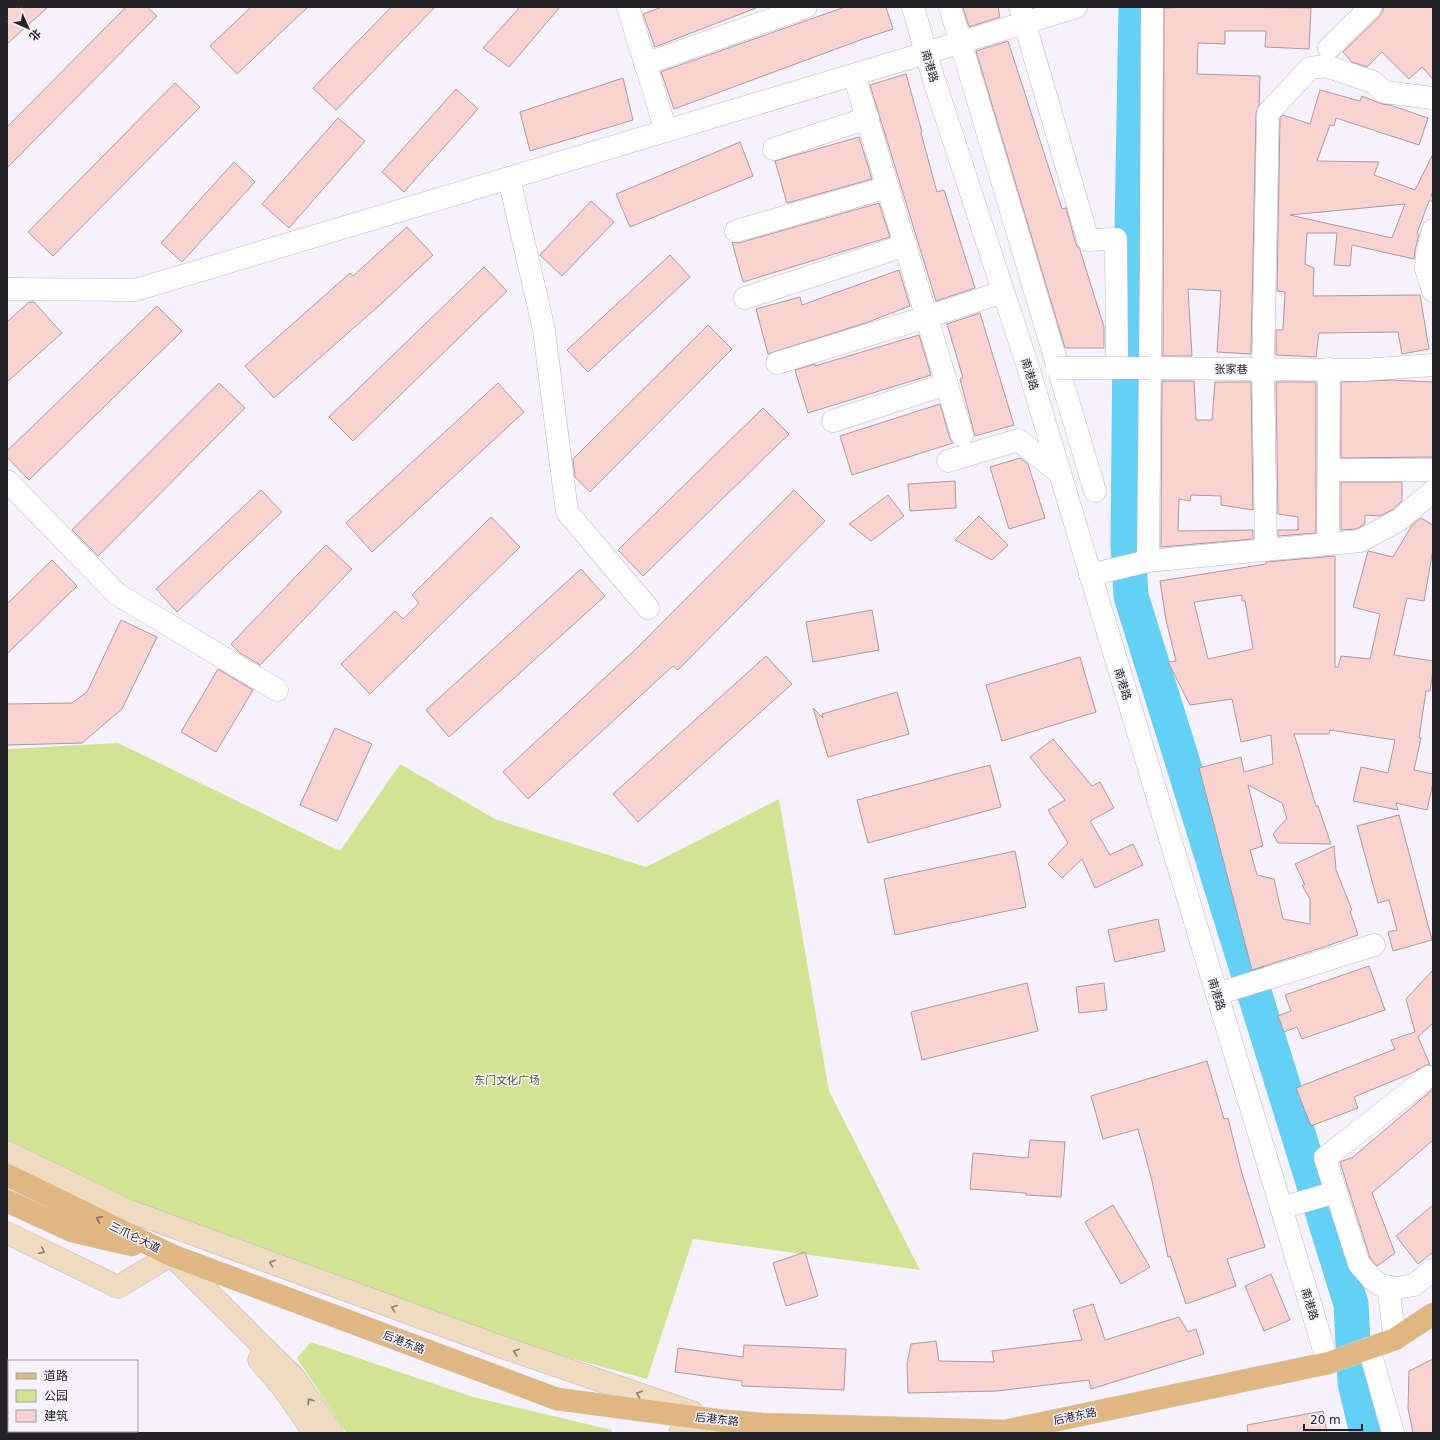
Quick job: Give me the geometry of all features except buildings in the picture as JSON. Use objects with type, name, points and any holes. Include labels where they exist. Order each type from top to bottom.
[{"type":"main road","points":[[7,1152],[127,1210],[496,1345],[716,1420]]},
{"type":"main road","name":"三爪仑大道","points":[[7,1175],[172,1254]]},
{"type":"main road","name":"三爪仑大道","points":[[7,1201],[72,1231],[172,1254]]},
{"type":"main road","points":[[7,1234],[118,1288],[172,1254]]},
{"type":"main road","points":[[172,1254],[282,1388],[314,1433]]},
{"type":"main road","points":[[172,1254],[294,1377],[332,1433]]},
{"type":"main road","name":"后港东路","points":[[172,1254],[557,1399],[716,1420],[762,1424],[1005,1432],[1329,1362],[1395,1338],[1433,1314]]},
{"type":"main road","points":[[680,1433],[716,1420]]},
{"type":"street","points":[[628,7],[666,131]]},
{"type":"street","points":[[645,64],[806,7]]},
{"type":"street","name":"南港路","points":[[913,7],[926,53],[1028,367],[1329,1362]]},
{"type":"street","points":[[950,7],[1095,491]]},
{"type":"street","points":[[7,289],[135,290],[960,43],[1022,15],[1075,7]]},
{"type":"street","points":[[1148,561],[1152,7]]},
{"type":"street","points":[[1329,48],[1371,7]]},
{"type":"street","points":[[1022,15],[1088,240],[1116,239],[1117,368]]},
{"type":"street","points":[[1266,550],[1263,369],[1268,113],[1310,68],[1326,66],[1373,82],[1384,92],[1433,98]]},
{"type":"street","points":[[854,74],[962,435]]},
{"type":"street","points":[[774,148],[868,118]]},
{"type":"street","points":[[509,178],[544,330],[567,512],[648,608]]},
{"type":"street","points":[[736,231],[888,187]]},
{"type":"street","points":[[1433,230],[1427,253],[1426,269],[1433,291]]},
{"type":"street","points":[[745,298],[906,245]]},
{"type":"street","points":[[777,362],[927,317],[1003,292]]},
{"type":"street","name":"张家巷","points":[[1028,367],[1362,370],[1433,365]]},
{"type":"street","points":[[1328,544],[1329,369]]},
{"type":"street","points":[[833,421],[947,384]]},
{"type":"street","points":[[948,461],[1018,440],[1060,473]]},
{"type":"street","points":[[1329,470],[1433,470]]},
{"type":"street","points":[[7,481],[117,594],[277,690]]},
{"type":"street","points":[[1091,575],[1148,561],[1360,541],[1399,520],[1433,491]]},
{"type":"street","points":[[1217,993],[1374,945]]},
{"type":"street","points":[[1428,1078],[1325,1158],[1359,1264],[1372,1279],[1380,1285],[1397,1288],[1414,1285],[1433,1270]]},
{"type":"street","points":[[1282,1208],[1336,1192]]},
{"type":"street","points":[[1388,1287],[1395,1338]]},
{"type":"street","points":[[1368,1348],[1393,1433]]},
{"type":"green space","name":"东门文化广场","points":[[118,743],[340,851],[400,764],[495,819],[646,867],[779,799],[829,1091],[920,1270],[693,1239],[647,1379],[526,1346],[124,1198],[7,1142],[7,749]]},
{"type":"green space","points":[[311,1342],[473,1397],[612,1430],[612,1433],[346,1433],[297,1358]]},
{"type":"waterway","points":[[1136,7],[1128,544],[1131,596],[1351,1304],[1355,1383],[1367,1433]]}]
